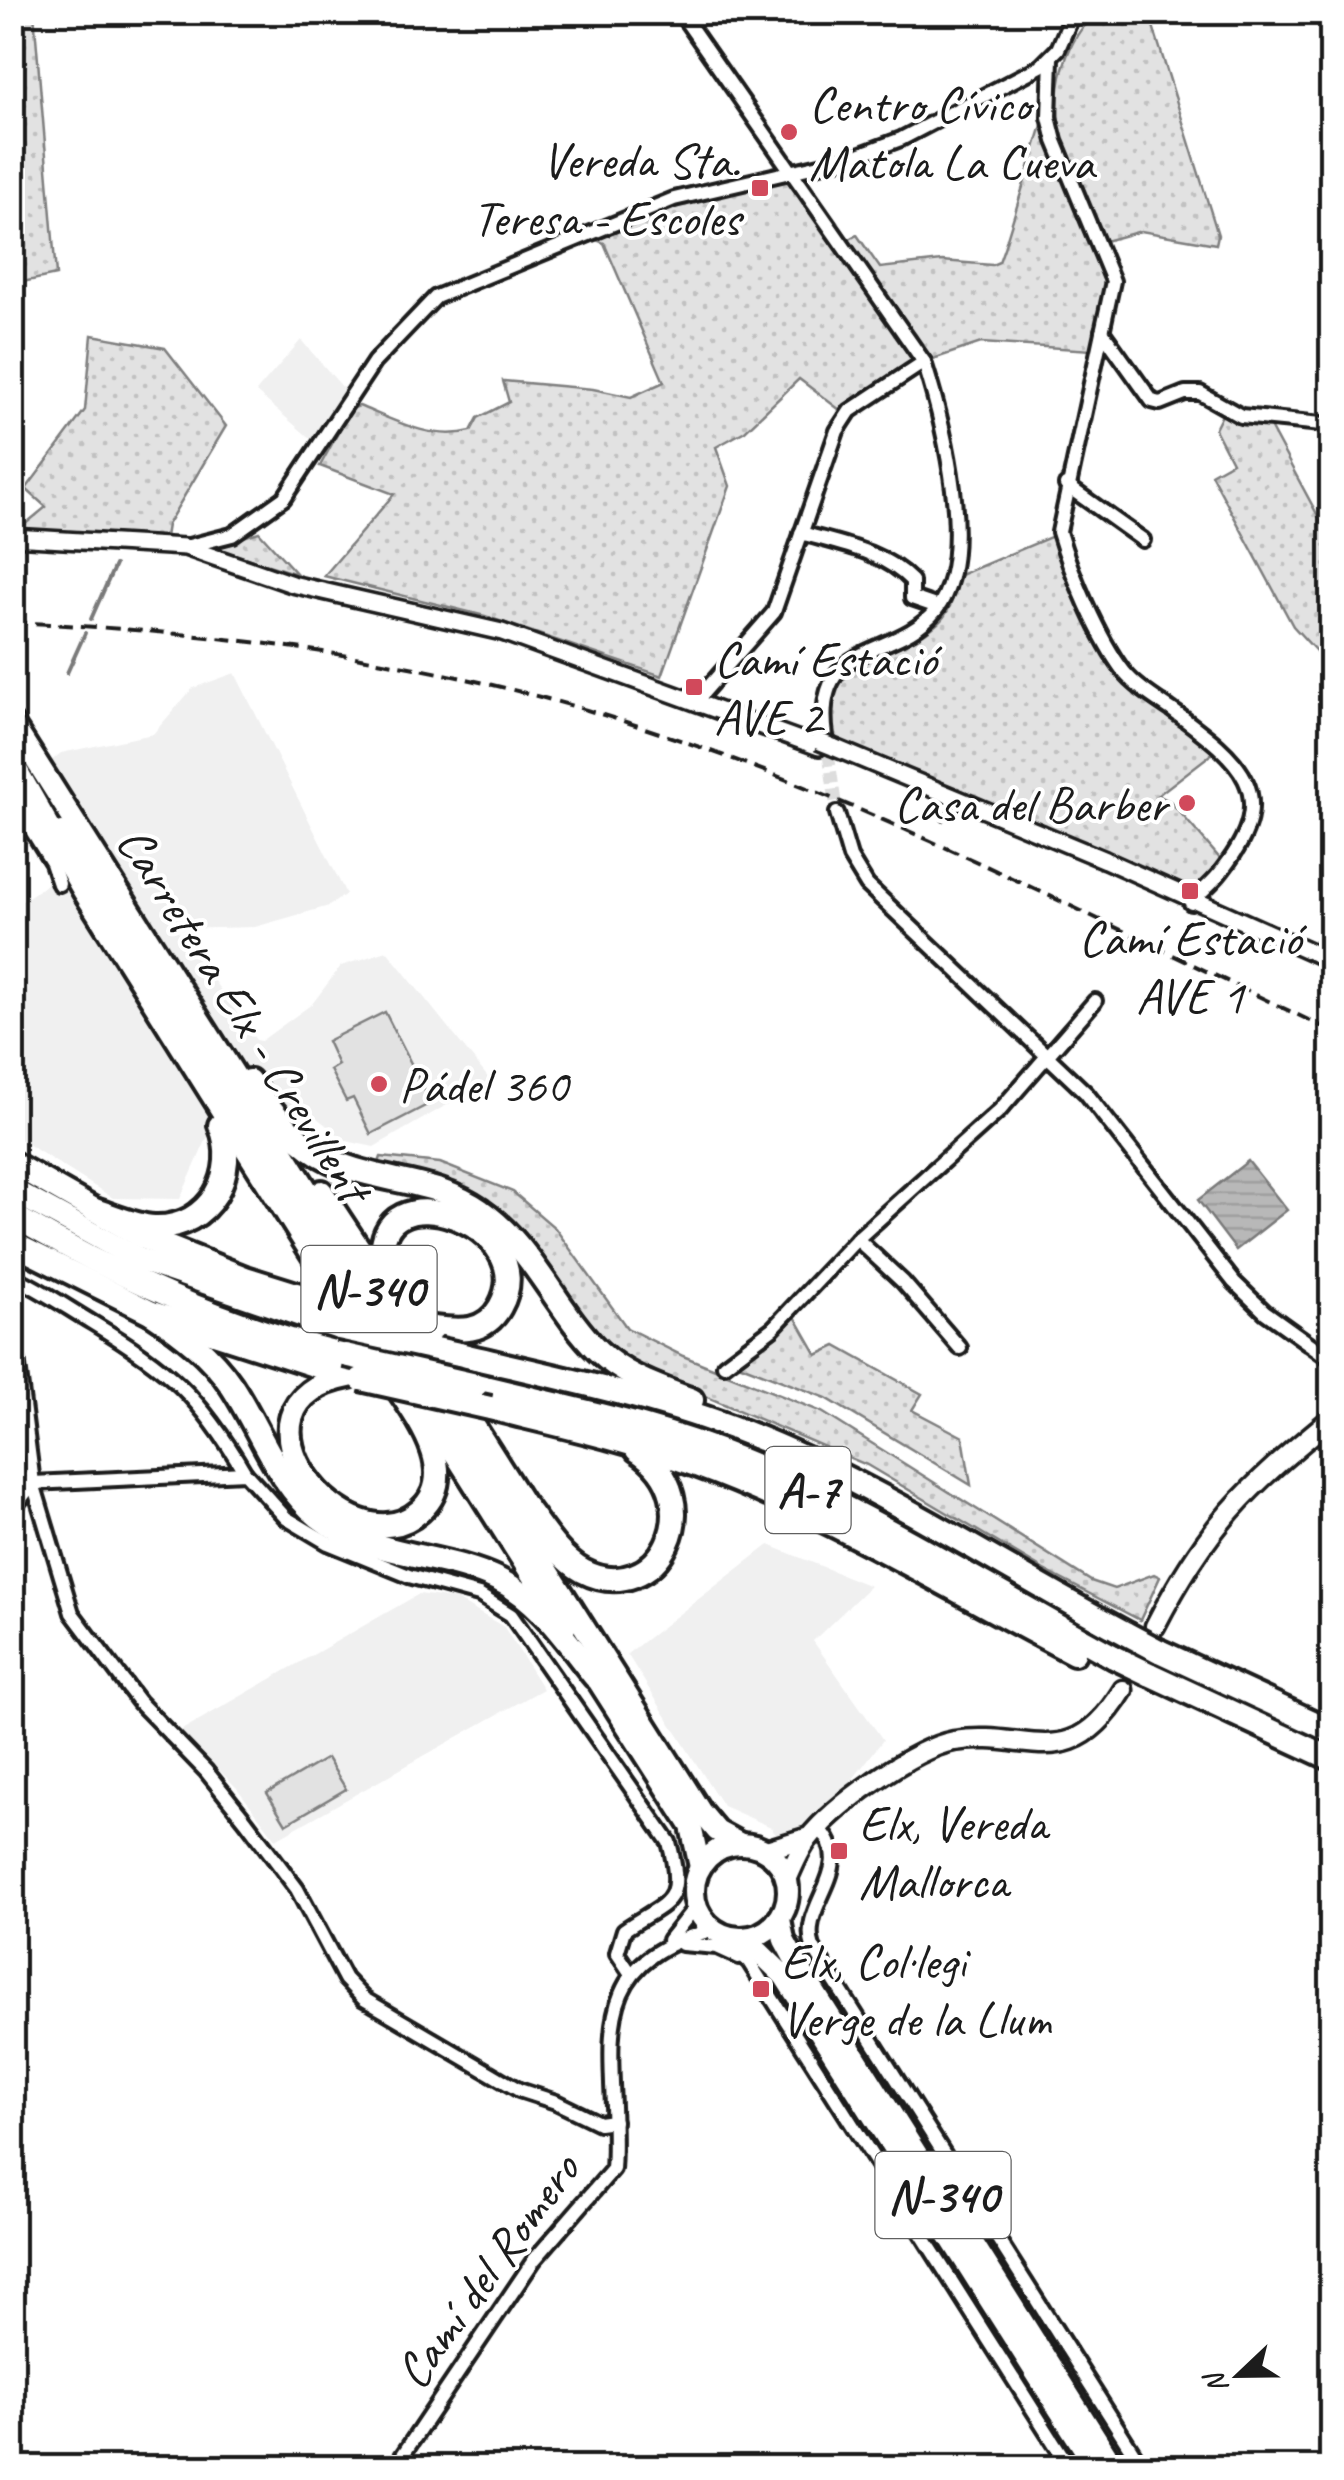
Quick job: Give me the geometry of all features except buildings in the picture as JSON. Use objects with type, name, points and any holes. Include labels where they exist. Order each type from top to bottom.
[{"type":"highway","name":"Carretera Elx - Crevillent","points":[[12,723],[675,1770],[717,1831],[739,1843]]},
{"type":"highway","name":"Carretera Elx - Crevillent","points":[[12,753],[691,1826],[700,1867]]},
{"type":"highway","points":[[12,763],[152,998],[434,1451],[434,1493],[424,1509],[394,1526],[373,1526],[333,1507],[312,1486],[290,1442],[295,1402],[323,1381],[352,1370]]},
{"type":"highway","points":[[117,887],[406,1318],[526,1508],[675,1770]]},
{"type":"highway","points":[[94,1210],[152,1227],[180,1223],[203,1211],[219,1190],[228,1168],[229,1146],[212,1106],[152,998]]},
{"type":"highway","points":[[249,1081],[281,1122],[330,1160],[452,1195],[481,1210],[512,1239],[599,1351],[629,1375],[708,1407],[746,1432]]},
{"type":"highway","points":[[12,1163],[142,1237],[245,1278],[433,1328],[477,1328],[490,1321],[507,1290],[506,1270],[499,1252],[486,1236],[453,1214],[418,1211],[404,1216],[386,1237],[383,1265],[406,1318]]},
{"type":"highway","name":"A-7","points":[[12,1190],[138,1259],[338,1328],[636,1398],[746,1432],[832,1472],[1160,1651],[1332,1731]]},
{"type":"highway","name":"A-7","points":[[12,1215],[98,1266],[184,1305],[352,1370],[476,1385],[638,1425],[739,1459],[860,1516],[1111,1663],[1138,1683],[1332,1759]]},
{"type":"highway","points":[[12,1243],[152,1313],[205,1353],[228,1381],[283,1479],[318,1516],[356,1539],[501,1581],[537,1608],[595,1677]]},
{"type":"highway","points":[[152,1313],[490,1408],[616,1439],[698,1466],[816,1517],[1111,1663]]},
{"type":"highway","points":[[526,1508],[552,1542],[582,1571],[626,1576],[652,1563],[673,1534],[676,1504],[658,1467],[616,1439]]},
{"type":"highway","points":[[700,1867],[710,1854],[739,1843]]},
{"type":"highway","name":"N-340","points":[[739,1843],[766,1850]]},
{"type":"highway","points":[[696,1906],[716,1931],[745,1938],[770,1929],[786,1907],[788,1880],[766,1850]]},
{"type":"highway","name":"N-340","points":[[696,1906],[693,1893],[700,1867]]},
{"type":"highway","name":"N-340","points":[[780,1919],[784,1940],[797,1964],[1115,2468]]},
{"type":"highway","name":"N-340","points":[[745,1938],[784,1976],[1096,2468]]},
{"type":"main road","points":[[1155,1626],[1216,1523],[1259,1479],[1332,1418]]},
{"type":"main road","points":[[766,1850],[814,1832],[863,1792],[928,1750],[966,1740],[1037,1746],[1066,1742],[1099,1722],[1138,1683]]},
{"type":"main road","points":[[788,1880],[814,1832]]},
{"type":"street","points":[[680,12],[924,362],[942,417],[956,550],[938,607],[916,630],[855,654],[838,674],[824,705],[826,745]]},
{"type":"street","points":[[191,545],[252,524],[284,498],[374,362],[436,297],[674,198],[850,158],[901,139],[1016,83],[1051,58],[1074,12]]},
{"type":"street","points":[[1069,28],[1088,12]]},
{"type":"street","points":[[1051,58],[1049,116],[1055,141],[1113,280],[1066,485],[1059,532],[1124,672],[1214,743],[1242,773],[1252,792],[1248,824],[1214,891],[1218,908]]},
{"type":"street","points":[[1102,331],[1152,401],[1160,403],[1185,393],[1200,393],[1241,416],[1332,425]]},
{"type":"street","points":[[698,699],[774,612],[837,431],[850,411],[924,362]]},
{"type":"street","points":[[1066,485],[1142,540]]},
{"type":"street","points":[[802,533],[867,551],[912,581],[912,598],[938,607]]},
{"type":"street","points":[[12,535],[191,545],[292,584],[502,632],[826,745],[1332,963]]},
{"type":"street","points":[[12,798],[52,864],[59,884]]},
{"type":"street","points":[[837,813],[850,857],[868,885],[1086,1093],[1234,1282],[1265,1312],[1332,1360]]},
{"type":"street","points":[[1193,901],[1221,873]]},
{"type":"street","points":[[1193,901],[1218,908],[1332,963]]},
{"type":"street","points":[[724,1364],[773,1328],[857,1239],[1000,1110],[1095,1002]]},
{"type":"street","points":[[857,1239],[903,1282],[960,1348]]},
{"type":"street","points":[[12,1276],[62,1301],[175,1376],[216,1426],[245,1474],[286,1518],[328,1543],[409,1576],[479,1594],[511,1615],[670,1842],[676,1869],[672,1896],[661,1911],[624,1930],[617,1952],[632,1974]]},
{"type":"street","points":[[12,1318],[33,1483],[72,1614],[139,1702],[206,1771],[297,1889],[345,1979],[364,1999],[519,2090],[556,2102],[599,2123],[614,2121]]},
{"type":"street","points":[[12,1484],[245,1474]]},
{"type":"street","points":[[12,1510],[33,1483]]},
{"type":"street","points":[[814,1832],[830,1843],[833,1872],[829,1886],[810,1915],[807,1931],[812,1947],[1143,2468]]},
{"type":"street","name":"Camí del Romero","points":[[660,1949],[696,1906]]},
{"type":"street","points":[[716,1931],[749,1962],[1070,2468]]},
{"type":"street","name":"Camí del Romero","points":[[394,2468],[534,2260],[612,2169],[612,2037],[620,1993],[638,1962],[660,1949],[716,1931]]},
{"type":"street","points":[[660,1949],[691,1942],[718,1947],[749,1962]]},
{"type":"shaded area","points":[[12,13],[34,13],[56,275],[13,284]]},
{"type":"shaded area","points":[[1098,13],[1149,13],[1218,235],[1216,244],[1141,231],[1105,241],[1065,151],[1058,105],[1060,81],[1070,49],[1083,26]]},
{"type":"shaded area","points":[[1043,122],[1101,265],[1104,299],[1092,350],[981,343],[933,359],[840,410],[799,379],[745,431],[716,447],[730,486],[662,676],[485,616],[324,576],[394,494],[320,466],[351,409],[359,406],[414,428],[456,433],[471,431],[478,418],[509,402],[503,381],[593,389],[631,397],[664,382],[604,243],[594,239],[703,197],[804,177],[848,240],[857,235],[880,268],[942,261],[992,265],[999,262],[1004,248]]},
{"type":"shaded area","points":[[92,335],[165,348],[226,426],[167,525],[165,537],[25,531],[23,526],[46,507],[26,489],[85,410]]},
{"type":"shaded area","points":[[301,340],[344,389],[311,439],[256,392]]},
{"type":"shaded area","points":[[1230,412],[1268,423],[1331,540],[1331,678],[1325,661],[1293,626],[1211,474],[1232,462],[1215,429],[1222,415]]},
{"type":"shaded area","points":[[259,532],[297,574],[211,547]]},
{"type":"shaded area","points":[[1055,535],[1106,639],[1139,686],[1214,752],[1158,795],[1171,802],[1222,861],[1191,891],[833,743],[833,710],[838,687],[848,672],[918,638],[938,623],[950,607],[960,575]]},
{"type":"shaded area","points":[[235,673],[346,894],[329,906],[255,927],[177,929],[256,1040],[261,1041],[312,1004],[341,966],[387,951],[490,1080],[374,1147],[346,1141],[307,1110],[208,1136],[180,1199],[113,1198],[13,1135],[12,908],[63,873],[17,789],[61,753],[153,734],[193,688]]},
{"type":"shaded area","name":"Pádel 360","points":[[385,1012],[431,1103],[371,1134],[353,1098],[346,1101],[330,1070],[338,1065],[327,1041]]},
{"type":"shaded area","points":[[381,1157],[440,1163],[513,1192],[555,1228],[627,1328],[683,1356],[822,1412],[1091,1581],[1114,1589],[1154,1574],[1160,1577],[1140,1620],[1044,1570],[867,1465],[639,1368],[599,1337],[455,1185],[379,1163]]},
{"type":"shaded area","points":[[1248,1161],[1287,1210],[1236,1250],[1198,1200]]},
{"type":"shaded area","points":[[793,1313],[817,1355],[836,1346],[922,1394],[912,1410],[963,1437],[971,1485],[826,1398],[736,1363]]},
{"type":"shaded area","points":[[769,1545],[870,1586],[813,1641],[883,1740],[836,1801],[804,1826],[777,1835],[771,1827],[723,1806],[627,1654]]},
{"type":"shaded area","points":[[419,1594],[455,1599],[504,1627],[543,1689],[276,1839],[236,1787],[180,1731]]},
{"type":"shaded area","points":[[327,1758],[346,1789],[286,1824],[267,1793]]},
{"type":"waterway","points":[[91,619],[115,565]]},
{"type":"waterway","points":[[67,673],[85,633]]},
{"type":"waterway","points":[[942,821],[949,807]]},
{"type":"tunnel","points":[[826,736],[837,813]]},
{"type":"railway","points":[[12,622],[147,631],[346,656],[544,698],[646,729],[747,764],[945,847],[1332,1031]]},
{"type":"place","name":"Centro Cívico Matola La Cueva","points":[[789,132]]},
{"type":"place","name":"Vereda Sta. Teresa - Escoles","points":[[760,188]]},
{"type":"place","name":"Camí Estació AVE 2","points":[[694,687]]},
{"type":"place","name":"Casa del Barber","points":[[1187,803]]},
{"type":"place","name":"Camí Estació AVE 1","points":[[1190,891]]},
{"type":"place","name":"Pádel 360","points":[[379,1084]]},
{"type":"place","name":"Elx, Vereda Mallorca","points":[[839,1851]]},
{"type":"place","name":"Elx, Col·legi Verge de la Llum","points":[[761,1989]]}]
